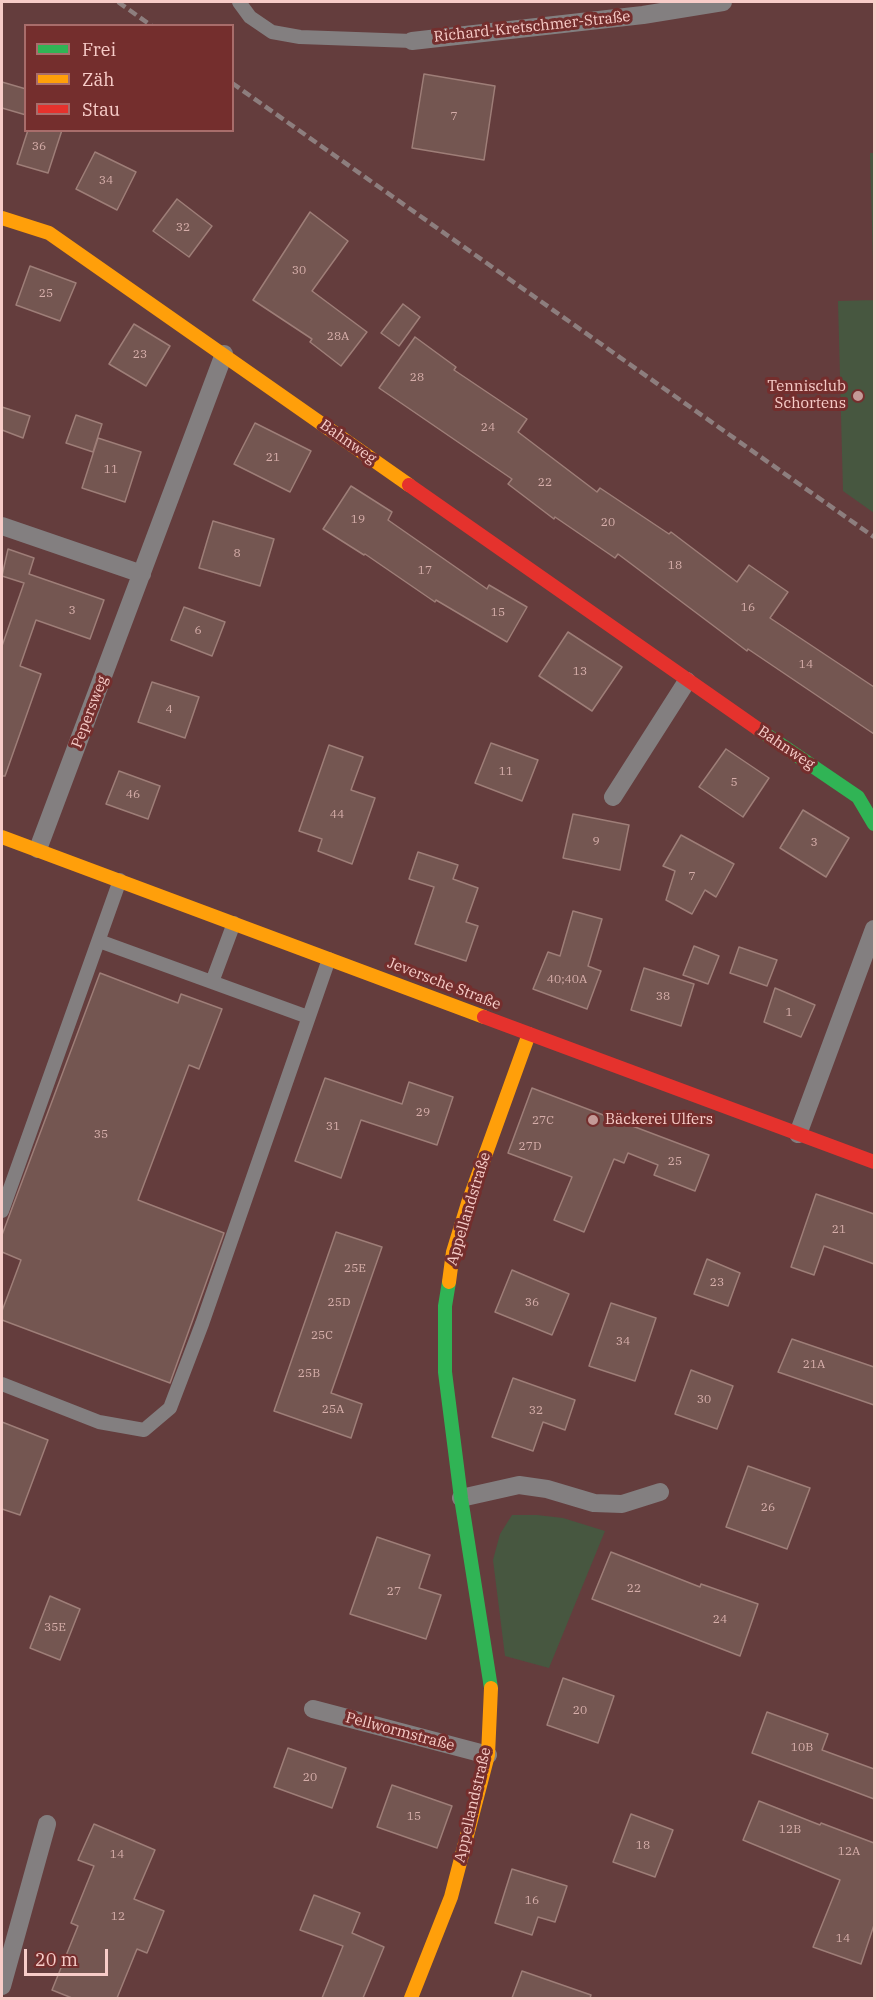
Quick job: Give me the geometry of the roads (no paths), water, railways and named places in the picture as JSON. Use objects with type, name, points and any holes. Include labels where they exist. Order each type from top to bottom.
[{"type":"street","name":"Richard-Kretschmer-Straße","points":[[412,41],[643,15],[723,2]]},
{"type":"street","name":"Bahnweg","points":[[2,218],[49,234],[224,354],[687,681],[858,797],[874,824]]},
{"type":"street","name":"Pepersweg","points":[[39,849],[224,354]]},
{"type":"street","points":[[2,526],[142,574]]},
{"type":"street","points":[[613,796],[687,681]]},
{"type":"street","name":"Jeversche Straße","points":[[2,837],[874,1162]]},
{"type":"street","points":[[798,1134],[874,929]]},
{"type":"street","name":"Appellandstraße","points":[[411,1998],[451,1897],[488,1755],[492,1693],[461,1498],[445,1372],[444,1306],[453,1252],[468,1203],[529,1034]]},
{"type":"street","points":[[461,1498],[519,1485],[547,1489],[594,1503],[622,1504],[660,1492]]},
{"type":"street","name":"Pellwormstraße","points":[[313,1708],[488,1755]]},
{"type":"street","points":[[2,1986],[47,1824]]},
{"type":"lane","points":[[238,2],[250,17],[272,32],[300,37],[412,41]]},
{"type":"lane","points":[[2,1211],[120,880]]},
{"type":"lane","points":[[212,982],[234,923]]},
{"type":"lane","points":[[99,941],[308,1017]]},
{"type":"lane","points":[[2,1384],[99,1422],[144,1430],[170,1407],[202,1324],[329,959]]},
{"type":"railway","points":[[118,2],[149,24]]},
{"type":"railway","points":[[234,84],[874,537]]},
{"type":"place","name":"Tennisclub Schortens","points":[[858,396]]},
{"type":"place","name":"Bäckerei Ulfers","points":[[593,1120]]}]
